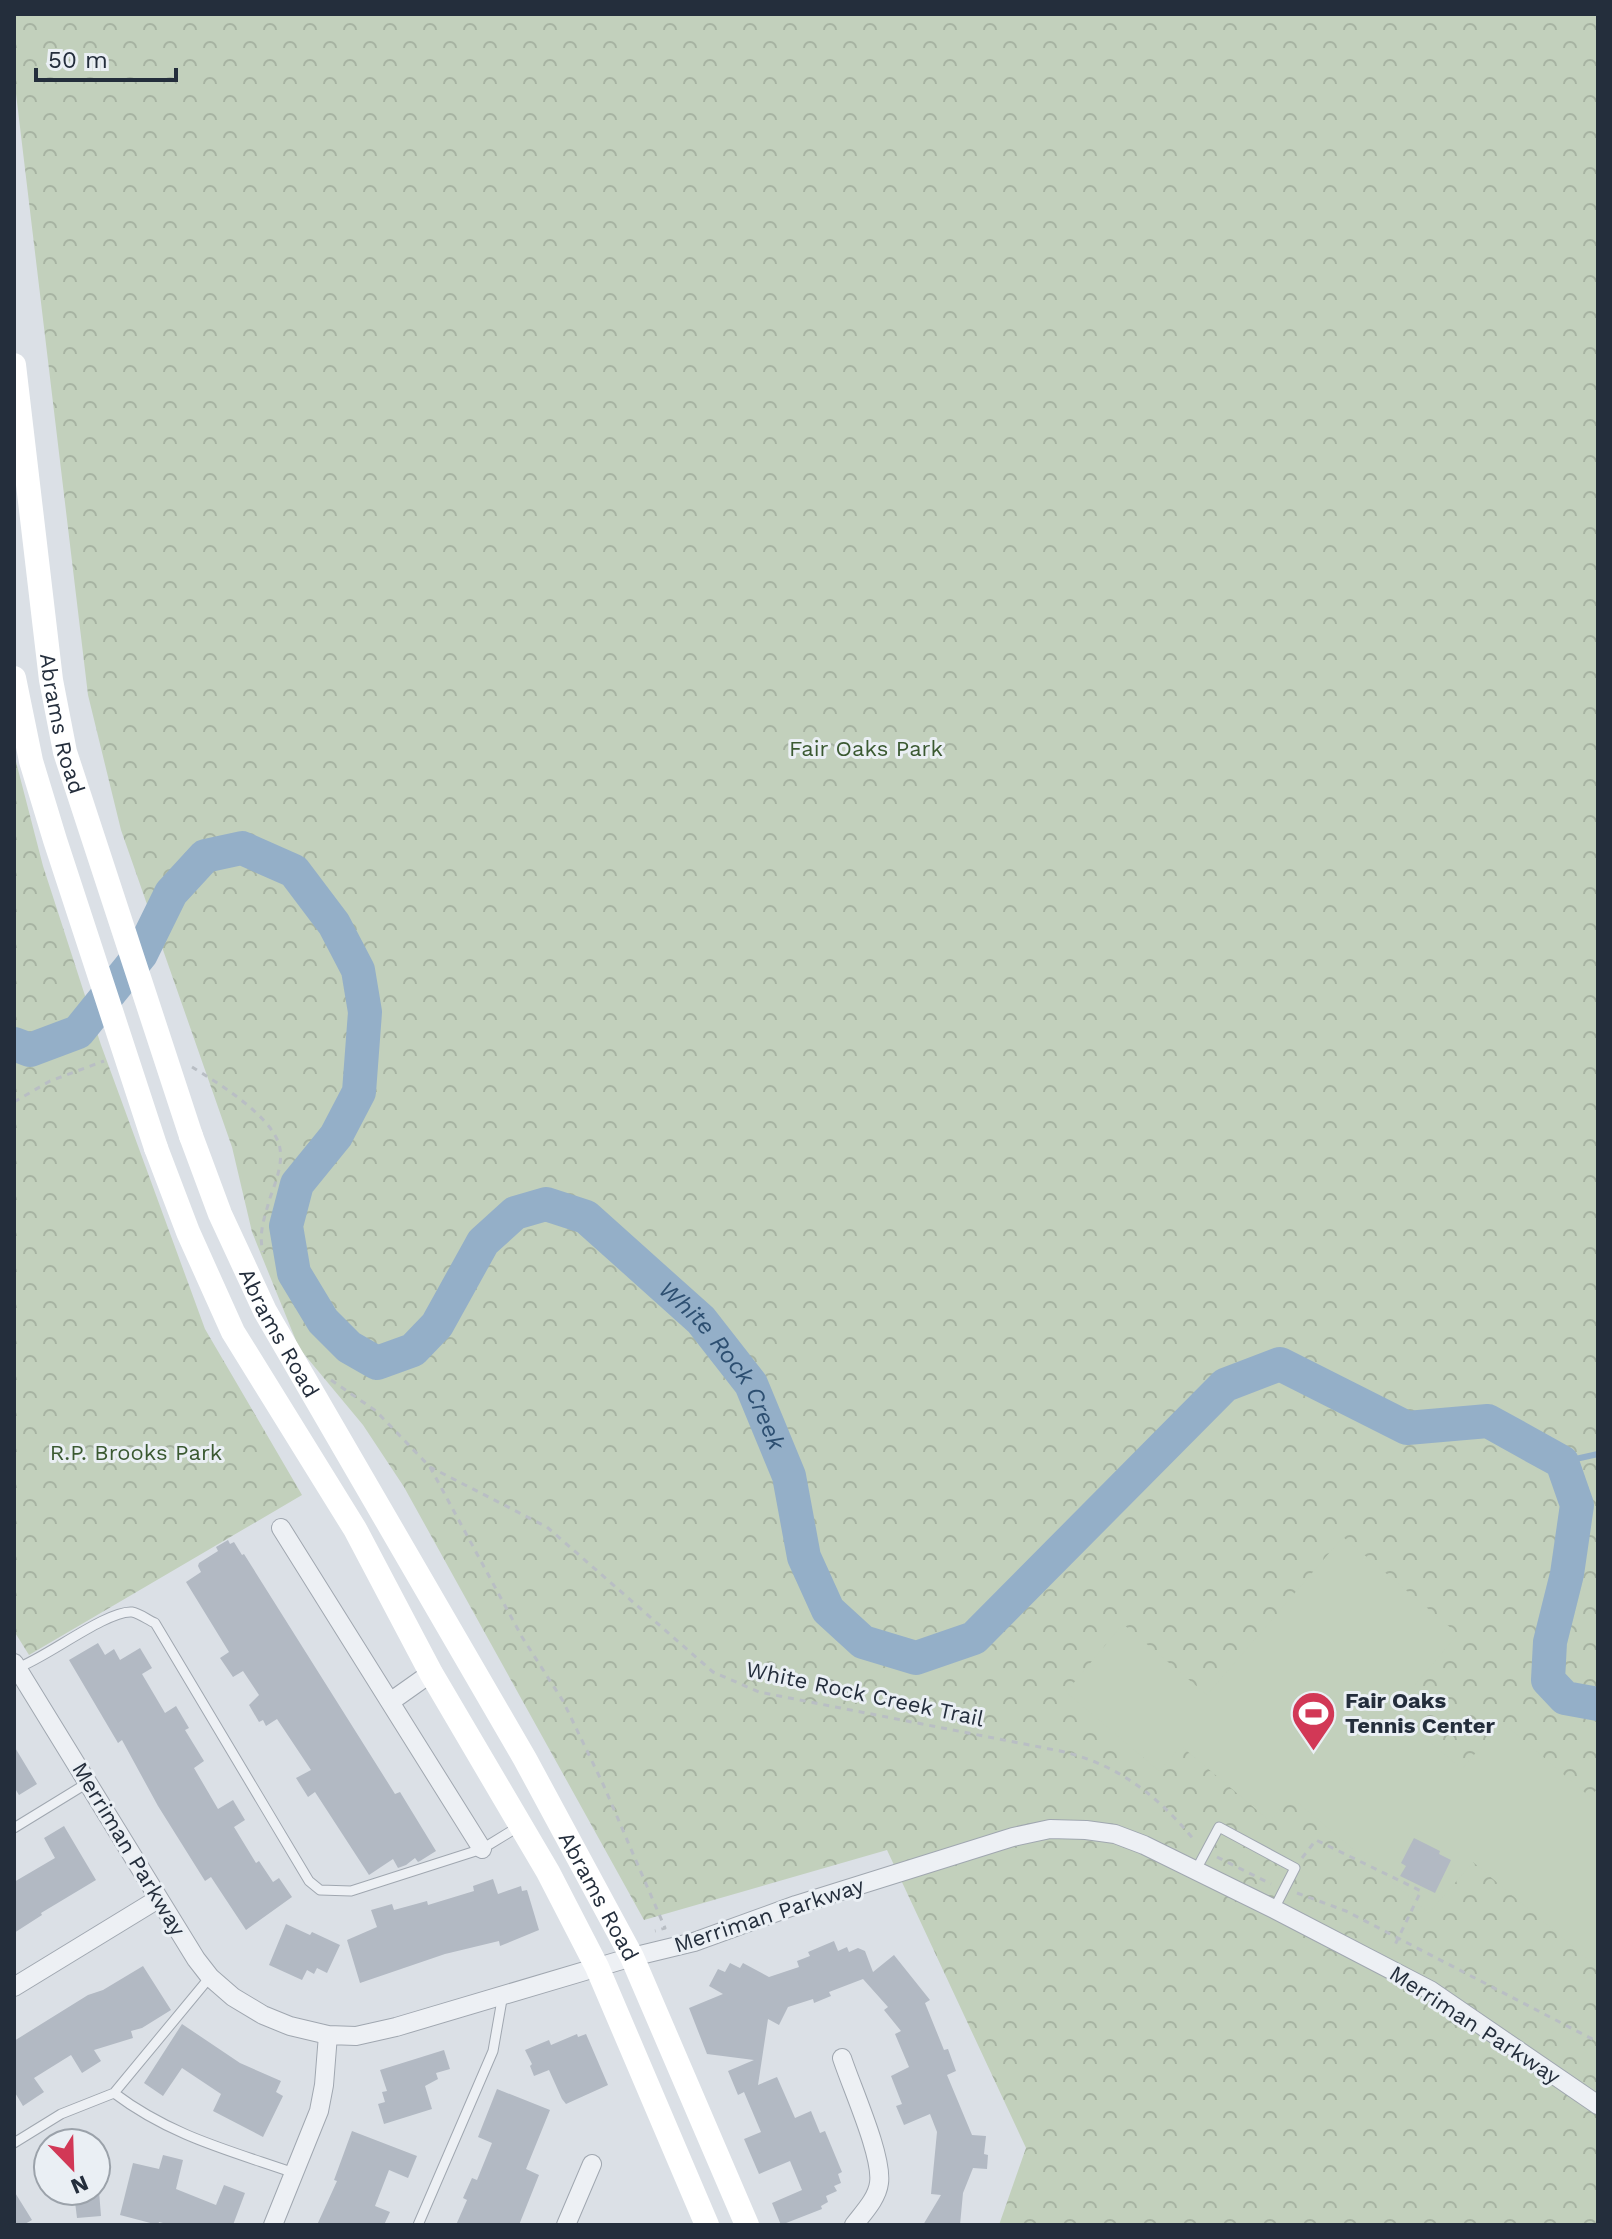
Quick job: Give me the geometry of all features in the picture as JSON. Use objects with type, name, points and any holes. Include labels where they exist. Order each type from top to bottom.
[{"type":"main road","name":"Abrams Road","points":[[14,365],[51,680],[65,752],[191,1136],[220,1214],[265,1311],[463,1652],[632,1957],[747,2225]]},
{"type":"main road","name":"Abrams Road","points":[[14,678],[31,761],[55,840],[156,1148],[188,1232],[233,1332],[355,1529],[431,1673],[548,1872],[597,1967],[707,2225]]},
{"type":"main road","points":[[431,1673],[463,1652]]},
{"type":"street","points":[[281,1528],[482,1849]]},
{"type":"street","name":"Merriman Parkway","points":[[15,1667],[89,1782],[158,1899],[210,1977],[233,1997],[263,2015],[290,2026],[328,2035],[356,2036],[396,2027],[632,1957],[694,1942],[823,1896],[1013,1837],[1050,1829],[1086,1830],[1115,1834],[1144,1845],[1430,1990],[1598,2105]]},
{"type":"street","points":[[390,1702],[431,1673]]},
{"type":"street","points":[[14,1987],[158,1899]]},
{"type":"street","points":[[273,2225],[319,2111],[328,2035]]},
{"type":"street","points":[[842,2058],[878,2164],[879,2184],[854,2225]]},
{"type":"street","points":[[566,2225],[592,2164]]},
{"type":"lane","points":[[15,1667],[35,1662],[114,1615],[133,1612],[155,1623],[309,1881],[320,1890],[351,1891],[482,1849],[521,1826]]},
{"type":"lane","points":[[14,1828],[89,1782]]},
{"type":"lane","points":[[1196,1870],[1219,1827],[1295,1868],[1274,1909]]},
{"type":"lane","points":[[14,2143],[61,2114],[114,2093],[210,1977]]},
{"type":"lane","points":[[418,2225],[493,2051],[503,1994]]},
{"type":"lane","points":[[114,2093],[142,2114],[176,2132],[294,2173]]},
{"type":"path","points":[[14,1102],[50,1081],[108,1059]]},
{"type":"path","points":[[187,1064],[218,1083],[264,1120],[279,1143],[280,1167],[261,1228],[260,1243],[264,1257]]},
{"type":"path","name":"White Rock Creek Trail","points":[[328,1379],[376,1411],[430,1467],[547,1527],[713,1672],[759,1692],[1099,1761],[1135,1783],[1177,1819],[1205,1851],[1283,1891],[1331,1905],[1398,1937],[1598,2042]]},
{"type":"path","points":[[430,1467],[522,1637],[563,1701],[603,1784],[665,1928],[645,1934]]},
{"type":"path","points":[[1295,1868],[1316,1840],[1421,1891],[1385,1966]]},
{"type":"green space","name":"Fair Oaks Park","points":[[14,14],[1598,14],[1598,2225],[999,2225],[1026,2148],[887,1850],[644,1920],[404,1487],[363,1425],[299,1348],[252,1232],[232,1147],[121,830],[88,695],[14,77]]},
{"type":"green space","name":"R.P. Brooks Park","points":[[14,754],[43,866],[101,1045],[205,1329],[302,1495],[29,1655],[14,1631]]},
{"type":"green space","name":"Fair Oaks Tennis Center","points":[[1343,1537],[1458,1634],[1393,1711],[1462,1769],[1502,1722],[1590,1797],[1598,1788],[1598,1968],[1473,1862],[1429,1913],[1291,1797],[1270,1821],[1181,1746],[1159,1771],[1066,1692],[1123,1624],[1207,1695]]},
{"type":"building","points":[[228,1540],[230,1544],[234,1542],[244,1554],[395,1794],[400,1792],[436,1851],[418,1862],[415,1858],[398,1868],[393,1859],[369,1875],[315,1792],[308,1797],[296,1778],[311,1770],[277,1719],[266,1726],[263,1720],[259,1722],[249,1705],[259,1695],[243,1671],[233,1677],[220,1658],[229,1652],[186,1582],[201,1572],[199,1563],[218,1551],[216,1547]]},
{"type":"building","points":[[98,1643],[105,1655],[114,1649],[120,1660],[140,1648],[152,1668],[142,1674],[165,1713],[176,1706],[189,1728],[185,1730],[204,1761],[194,1768],[218,1809],[233,1800],[245,1820],[234,1827],[256,1863],[259,1861],[273,1882],[279,1878],[292,1897],[246,1930],[211,1877],[205,1881],[158,1806],[122,1740],[118,1743],[69,1660]]},
{"type":"building","points":[[14,1746],[37,1784],[19,1795],[14,1787]]},
{"type":"building","points":[[64,1826],[96,1880],[14,1933],[14,1882],[55,1858],[44,1838]]},
{"type":"building","points":[[1414,1838],[1451,1860],[1435,1893],[1400,1876],[1406,1866],[1401,1863]]},
{"type":"building","points":[[493,1879],[498,1894],[521,1886],[522,1891],[527,1890],[539,1930],[500,1946],[499,1941],[445,1954],[360,1983],[347,1940],[377,1927],[371,1910],[392,1904],[394,1910],[427,1901],[428,1905],[474,1891],[473,1886]]},
{"type":"building","points":[[286,1924],[340,1945],[327,1973],[317,1968],[314,1974],[307,1970],[302,1980],[269,1965]]},
{"type":"building","points":[[834,1941],[838,1951],[847,1947],[849,1952],[858,1948],[865,1951],[873,1972],[894,1955],[930,2000],[925,2003],[956,2071],[947,2075],[972,2135],[986,2136],[984,2154],[988,2155],[987,2169],[973,2168],[963,2193],[960,2225],[923,2225],[941,2195],[931,2194],[937,2132],[930,2114],[904,2125],[896,2106],[902,2104],[891,2076],[909,2067],[895,2034],[901,2031],[884,2010],[888,2007],[863,1979],[829,1992],[831,1996],[814,2003],[813,1999],[788,2007],[779,2025],[768,2019],[758,2085],[777,2077],[795,2118],[811,2111],[820,2133],[825,2131],[842,2172],[838,2174],[841,2183],[834,2186],[837,2191],[826,2196],[828,2202],[821,2206],[822,2209],[781,2225],[772,2203],[802,2190],[790,2161],[759,2174],[744,2139],[761,2132],[744,2092],[738,2095],[728,2071],[754,2060],[707,2054],[689,2008],[723,1994],[709,1986],[718,1969],[725,1972],[730,1963],[740,1968],[743,1963],[769,1977],[799,1967],[797,1961],[810,1956],[808,1952]]},
{"type":"building","points":[[143,1966],[171,2010],[142,2028],[131,2031],[133,2038],[94,2050],[101,2061],[82,2073],[71,2055],[34,2078],[44,2092],[23,2106],[14,2091],[14,2041],[88,1995],[103,1990]]},
{"type":"building","points":[[182,2024],[240,2063],[281,2081],[276,2092],[283,2096],[263,2137],[213,2111],[221,2094],[182,2068],[163,2096],[144,2083]]},
{"type":"building","points":[[577,2034],[578,2037],[586,2034],[608,2085],[566,2104],[549,2070],[534,2076],[525,2050],[549,2040],[551,2045]]},
{"type":"building","points":[[444,2050],[450,2069],[436,2073],[438,2079],[425,2086],[432,2109],[384,2124],[378,2104],[385,2102],[382,2092],[387,2091],[380,2070]]},
{"type":"building","points":[[497,2089],[550,2110],[526,2169],[539,2175],[519,2225],[456,2225],[467,2200],[463,2198],[472,2178],[477,2180],[492,2143],[478,2137]]},
{"type":"building","points":[[352,2131],[417,2156],[408,2178],[389,2170],[375,2206],[390,2212],[384,2225],[317,2225],[337,2181],[334,2180]]},
{"type":"building","points":[[163,2155],[183,2160],[176,2189],[216,2205],[224,2185],[245,2193],[233,2225],[171,2225],[159,2222],[158,2225],[120,2215],[133,2163],[159,2169]]},
{"type":"building","points":[[14,2191],[32,2220],[23,2225],[14,2225]]},
{"type":"building","points":[[76,2207],[100,2207],[101,2216],[77,2218]]},
{"type":"waterway","name":"White Rock Creek","points":[[14,1044],[30,1050],[78,1032],[141,954],[171,893],[205,856],[242,848],[294,871],[334,924],[358,970],[365,1012],[359,1092],[336,1136],[297,1184],[286,1226],[294,1273],[323,1321],[349,1347],[377,1363],[413,1350],[437,1325],[483,1242],[515,1213],[546,1204],[586,1217],[701,1320],[751,1384],[789,1476],[804,1557],[828,1610],[863,1642],[916,1658],[974,1638],[1225,1385],[1280,1364],[1407,1428],[1488,1421],[1562,1462],[1577,1505],[1567,1574],[1550,1642],[1548,1680],[1565,1698],[1598,1704]]},
{"type":"waterway","points":[[1562,1462],[1598,1454]]},
{"type":"place","name":"Fair Oaks Tennis Center","points":[[1314,1752]]}]
